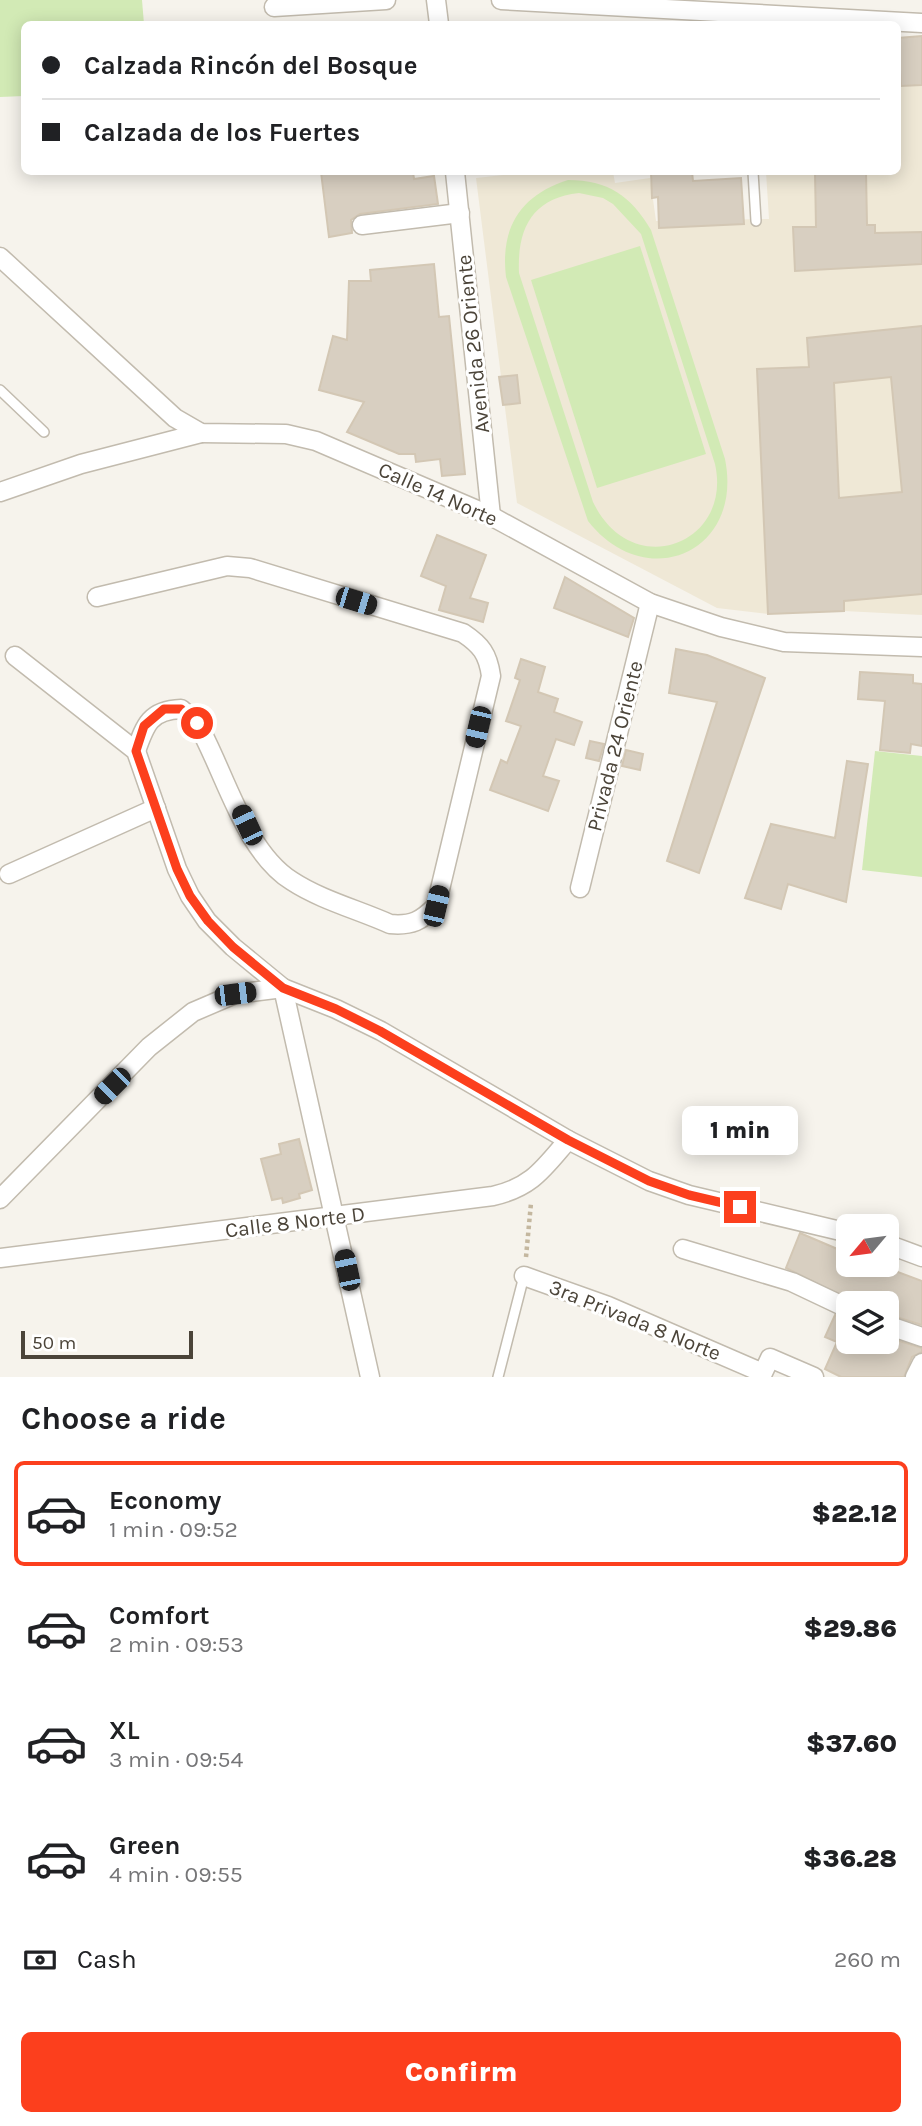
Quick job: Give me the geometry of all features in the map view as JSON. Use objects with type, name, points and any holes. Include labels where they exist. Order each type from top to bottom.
[{"type":"street","points":[[274,7],[386,0]]},
{"type":"street","points":[[436,0],[439,21]]},
{"type":"street","points":[[501,0],[744,18],[851,21]]},
{"type":"street","points":[[901,22],[922,23]]},
{"type":"street","name":"Avenida 26 Oriente","points":[[455,175],[491,516]]},
{"type":"street","points":[[362,225],[460,213]]},
{"type":"street","points":[[2,262],[175,418],[201,433]]},
{"type":"street","name":"Calle 14 Norte","points":[[0,492],[81,464],[201,433],[286,434],[316,441],[491,516],[650,603],[721,628],[784,642],[922,647]]},
{"type":"street","points":[[97,597],[227,566],[250,568],[463,633],[478,643],[489,659],[491,676],[436,906],[423,920],[407,926],[390,924],[293,882],[274,866],[257,846],[197,723],[181,709],[164,709],[144,726],[136,751]]},
{"type":"street","name":"Privada 24 Oriente","points":[[580,888],[650,603]]},
{"type":"street","points":[[15,656],[136,751],[190,896],[208,921],[233,947],[283,988],[336,1009],[380,1031],[568,1140],[649,1181],[689,1195],[836,1230]]},
{"type":"street","points":[[9,874],[156,808]]},
{"type":"street","points":[[0,1199],[149,1048],[193,1012],[235,994],[283,988]]},
{"type":"street","points":[[283,988],[370,1377]]},
{"type":"street","name":"Calle 8 Norte D","points":[[0,1258],[493,1196],[513,1191],[533,1181],[568,1140]]},
{"type":"street","points":[[683,1249],[792,1282],[836,1303]]},
{"type":"street","points":[[900,1249],[922,1257]]},
{"type":"street","name":"3ra Privada 8 Norte","points":[[524,1276],[608,1306],[763,1373],[770,1358],[814,1377]]},
{"type":"street","points":[[899,1329],[922,1337]]},
{"type":"street","points":[[915,1377],[922,1363]]},
{"type":"lane","points":[[753,175],[756,221]]},
{"type":"lane","points":[[0,390],[44,432]]},
{"type":"lane","points":[[498,1377],[524,1276]]},
{"type":"path","points":[[524,1276],[533,1181]]},
{"type":"shaded area","points":[[901,39],[922,40],[922,615],[844,611],[768,614],[717,608],[517,503],[476,178],[504,175],[614,175],[615,183],[650,178],[656,221],[769,219],[766,175],[901,175]]},
{"type":"green space","points":[[0,0],[142,0],[144,21],[21,21],[21,96],[0,97]]},
{"type":"green space","points":[[568,180],[607,187],[626,199],[651,230],[725,459],[727,491],[720,518],[705,539],[685,553],[662,558],[637,556],[611,543],[588,521],[506,277],[507,243],[517,215],[538,194]],"holes":[[[579,193],[603,198],[613,204],[641,234],[715,464],[717,492],[709,515],[695,533],[675,543],[653,547],[631,541],[610,527],[593,502],[519,273],[519,257],[525,230],[539,209],[550,201]]]},
{"type":"green space","points":[[640,246],[706,454],[597,488],[531,280]]},
{"type":"green space","points":[[875,751],[922,756],[922,877],[862,870]]},
{"type":"building","points":[[922,36],[922,85],[901,86],[901,38]]},
{"type":"building","points":[[321,175],[413,175],[414,179],[434,176],[438,204],[360,214],[351,220],[352,233],[329,237]]},
{"type":"building","points":[[651,175],[692,175],[693,181],[741,178],[744,224],[659,228],[658,197],[652,198]]},
{"type":"building","points":[[815,175],[866,175],[867,225],[875,225],[875,233],[922,232],[922,264],[795,271],[793,227],[816,227]]},
{"type":"building","points":[[434,264],[439,317],[449,316],[465,474],[442,476],[440,459],[416,462],[415,454],[399,454],[347,432],[364,402],[319,390],[333,336],[347,340],[349,281],[371,281],[370,270]]},
{"type":"building","points":[[922,326],[922,594],[844,601],[844,611],[768,614],[757,369],[809,367],[807,338]],"holes":[[[891,377],[902,492],[839,498],[834,383]]]},
{"type":"building","points":[[517,375],[520,403],[503,405],[499,377]]},
{"type":"building","points":[[437,535],[486,555],[470,598],[488,603],[483,622],[439,610],[446,586],[421,576]]},
{"type":"building","points":[[565,577],[634,618],[628,637],[554,608]]},
{"type":"building","points":[[676,649],[707,655],[765,678],[699,873],[667,861],[717,702],[669,693]]},
{"type":"building","points":[[521,659],[545,667],[538,692],[558,699],[554,712],[582,722],[574,745],[556,739],[543,776],[559,781],[548,811],[490,790],[501,760],[507,763],[521,726],[506,721],[520,680],[515,678]]},
{"type":"building","points":[[860,672],[913,675],[913,683],[922,684],[922,746],[911,744],[910,753],[880,750],[885,701],[858,699]]},
{"type":"building","points":[[590,741],[604,744],[599,761],[586,758]]},
{"type":"building","points":[[626,750],[643,754],[640,770],[622,766]]},
{"type":"building","points":[[847,761],[868,764],[846,902],[788,884],[781,909],[745,898],[771,824],[835,838]]},
{"type":"building","points":[[299,1139],[312,1190],[299,1194],[300,1198],[283,1203],[282,1198],[272,1200],[261,1159],[281,1154],[279,1144]]},
{"type":"building","points":[[800,1233],[836,1248],[836,1278],[900,1278],[900,1273],[922,1281],[922,1325],[899,1318],[899,1291],[836,1293],[786,1268]]},
{"type":"building","points":[[835,1315],[836,1315],[836,1342],[825,1337]]},
{"type":"building","points":[[899,1341],[922,1348],[922,1352],[912,1357],[904,1377],[841,1377],[825,1369],[836,1344],[836,1354],[899,1354]]},
{"type":"route","points":[[197,723],[181,709],[164,709],[144,726],[136,751],[177,869],[190,896],[208,921],[233,947],[283,988],[336,1009],[380,1031],[568,1140],[649,1181],[689,1195],[740,1207]]}]
